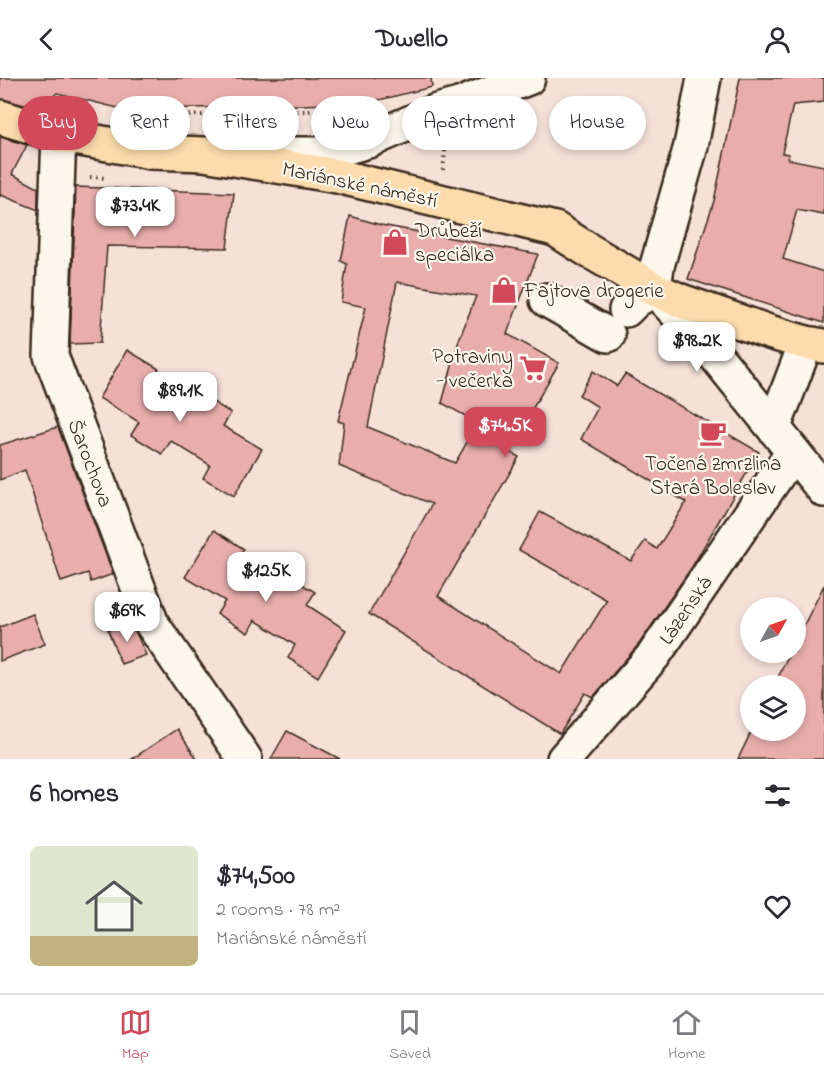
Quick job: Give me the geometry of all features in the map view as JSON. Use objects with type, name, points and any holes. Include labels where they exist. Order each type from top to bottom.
[{"type":"main road","points":[[0,117],[59,151],[204,154]]},
{"type":"main road","name":"Mariánské náměstí","points":[[204,154],[337,176],[555,229],[602,259],[668,295],[815,345]]},
{"type":"street","name":"Mariánské náměstí","points":[[204,154],[323,154],[368,141],[437,111],[459,105],[528,78]]},
{"type":"street","points":[[704,78],[691,146],[657,266],[668,295],[824,490]]},
{"type":"street","name":"Šarochova","points":[[59,151],[51,356],[152,624],[245,759]]},
{"type":"street","points":[[548,300],[617,322],[635,301],[668,295]]},
{"type":"street","points":[[783,439],[815,345]]},
{"type":"street","name":"Lázeňská","points":[[564,759],[654,655],[783,439]]},
{"type":"path","points":[[190,115],[311,111]]},
{"type":"path","points":[[59,151],[77,176],[112,179]]},
{"type":"building","points":[[0,78],[431,78],[432,87],[390,97],[311,96],[311,105],[299,105],[299,96],[202,96],[202,108],[190,108],[190,96],[110,96],[110,106],[98,103],[98,96],[69,96],[57,93],[54,96],[18,96],[18,104],[0,99]]},
{"type":"building","points":[[740,78],[824,78],[824,102],[793,105],[782,153],[789,154],[788,159],[824,166],[824,215],[797,210],[783,259],[824,272],[824,323],[688,279],[714,201]]},
{"type":"building","points":[[0,137],[18,142],[18,150],[24,150],[12,174],[38,188],[38,210],[1,195],[0,197]]},
{"type":"building","points":[[76,187],[234,193],[227,248],[107,246],[100,343],[70,344]]},
{"type":"building","points":[[350,216],[381,225],[538,254],[507,334],[559,363],[508,451],[519,457],[438,596],[561,674],[607,600],[519,550],[540,512],[631,561],[645,541],[657,549],[686,502],[581,439],[598,407],[579,395],[593,371],[617,386],[625,374],[759,452],[692,567],[639,644],[593,697],[585,693],[560,734],[369,614],[432,504],[339,466],[344,423],[338,421],[366,307],[341,302],[347,264],[341,261]],"holes":[[[397,282],[476,296],[459,340],[442,403],[478,423],[455,463],[368,427]]]},
{"type":"building","points":[[127,350],[159,369],[151,382],[191,407],[200,394],[231,413],[223,426],[262,449],[234,496],[203,478],[210,465],[171,441],[162,454],[131,435],[139,422],[99,398]]},
{"type":"building","points":[[58,427],[113,574],[91,582],[88,573],[61,582],[25,470],[0,480],[0,445]]},
{"type":"building","points":[[214,530],[244,549],[237,561],[277,586],[285,574],[315,592],[307,605],[346,630],[318,677],[288,658],[295,645],[255,620],[248,633],[217,614],[225,601],[185,577]]},
{"type":"building","points":[[824,585],[824,759],[738,759],[747,741],[806,741],[806,675],[779,675],[785,663],[806,663],[806,621]]},
{"type":"building","points":[[33,614],[45,644],[0,661],[0,627]]},
{"type":"building","points":[[131,622],[146,655],[121,664],[108,630]]},
{"type":"building","points":[[177,729],[197,759],[132,759]]},
{"type":"building","points":[[287,731],[340,759],[271,759]]},
{"type":"place","name":"Drůbeží speciálka","points":[[395,242]]},
{"type":"place","name":"Fajtova drogerie","points":[[504,290]]},
{"type":"place","name":"Potraviny - večerka","points":[[533,368]]},
{"type":"place","name":"Točená zmrzlina Stará Boleslav","points":[[713,433]]}]
